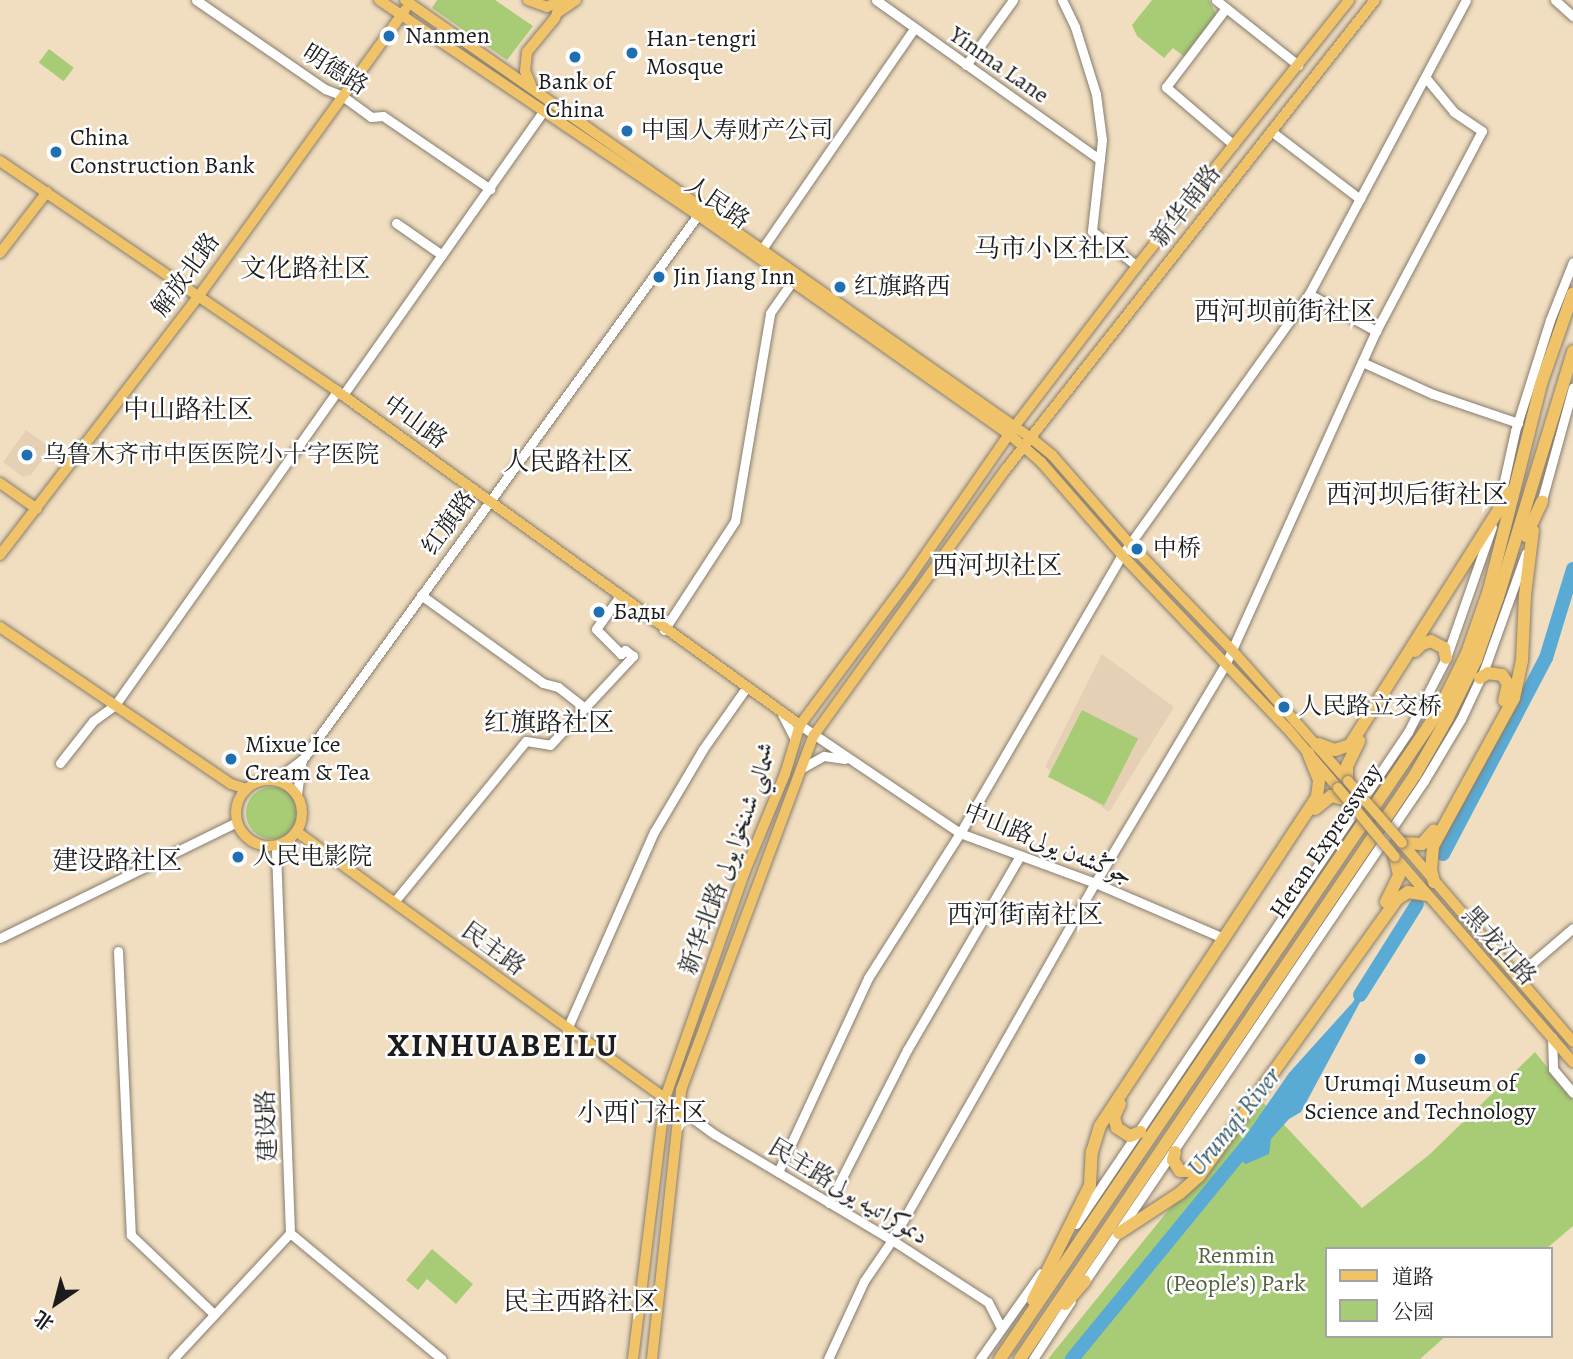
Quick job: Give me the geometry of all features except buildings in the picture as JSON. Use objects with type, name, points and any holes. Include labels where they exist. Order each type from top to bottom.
[{"type":"highway","name":"Hetan Expressway","points":[[1000,1359],[1438,712],[1467,653],[1489,590],[1541,384],[1573,293]]},
{"type":"highway","name":"Hetan Expressway","points":[[1020,1359],[1415,775],[1476,660],[1502,586],[1573,351]]},
{"type":"highway","points":[[1014,1338],[1090,1185],[1095,1139],[1100,1126],[1317,797],[1319,780],[1314,749],[1335,750],[1350,745],[1517,480]]},
{"type":"highway","points":[[1502,586],[1542,501]]},
{"type":"highway","points":[[1434,882],[1430,858],[1433,845],[1514,698],[1522,661],[1525,595],[1533,530]]},
{"type":"highway","points":[[1344,783],[1352,752],[1418,647],[1426,641],[1436,642],[1444,648],[1446,658]]},
{"type":"highway","points":[[1402,843],[1415,846],[1427,840],[1501,710],[1508,689],[1506,679],[1493,672],[1480,678]]},
{"type":"highway","points":[[1140,1132],[1130,1136],[1120,1132],[1114,1123],[1115,1112],[1320,802],[1331,796],[1349,800]]},
{"type":"highway","points":[[1175,1152],[1173,1160],[1180,1171],[1189,1173],[1197,1168],[1393,892],[1399,875],[1395,857]]},
{"type":"highway","points":[[1119,1233],[1180,1193],[1199,1176],[1397,899],[1408,891],[1426,895]]},
{"type":"highway","points":[[1034,1338],[1085,1281]]},
{"type":"main road","name":"人民路","points":[[379,0],[544,110],[762,249],[1028,443]]},
{"type":"main road","points":[[531,2],[547,7],[562,0]]},
{"type":"main road","points":[[541,94],[528,80],[525,61],[527,52],[557,13],[562,0]]},
{"type":"main road","points":[[557,13],[576,0]]},
{"type":"main road","name":"新华南路","points":[[1012,430],[1137,266],[1349,0]]},
{"type":"main road","name":"新华南路","points":[[1028,443],[1375,0]]},
{"type":"main road","name":"解放北路","points":[[0,555],[198,297],[409,1]]},
{"type":"main road","name":"人民路","points":[[409,1],[541,94],[792,281],[1012,430]]},
{"type":"main road","points":[[531,2],[557,13]]},
{"type":"main road","name":"中山路","points":[[0,161],[340,393],[664,630],[800,725]]},
{"type":"main road","points":[[0,253],[47,192]]},
{"type":"main road","name":"新华北路 شىمالىي شىنخۇا يولى","points":[[633,1359],[665,1098],[745,871],[785,774],[800,725],[906,583],[1012,430]]},
{"type":"main road","points":[[1028,443],[1052,455],[1130,544],[1232,650],[1344,783]]},
{"type":"main road","points":[[1028,443],[1122,555],[1314,749]]},
{"type":"main road","name":"新华北路 شىمالىي شىنخۇا يولى","points":[[652,1359],[681,1090],[814,734],[1006,469],[1028,443]]},
{"type":"main road","points":[[0,483],[37,509]]},
{"type":"main road","points":[[0,626],[231,784],[246,789]]},
{"type":"main road","points":[[275,780],[297,794],[303,813],[297,832],[276,846],[257,844],[248,839],[237,822],[237,804],[246,789],[255,783],[275,780]]},
{"type":"main road","name":"黑龙江路","points":[[1344,783],[1402,843],[1573,1042]]},
{"type":"main road","name":"黑龙江路","points":[[1344,783],[1349,800],[1426,895],[1573,1062]]},
{"type":"main road","name":"民主路","points":[[297,832],[665,1098]]},
{"type":"street","name":"明德路","points":[[196,0],[325,89],[341,95],[371,117],[383,116],[490,189]]},
{"type":"street","name":"Yinma Lane","points":[[876,0],[1100,160]]},
{"type":"street","points":[[966,65],[1013,0]]},
{"type":"street","points":[[1062,0],[1075,27],[1096,94],[1102,140],[1093,231],[1137,266]]},
{"type":"street","points":[[1216,0],[1298,65]]},
{"type":"street","points":[[778,1172],[868,978],[960,833],[1122,555],[1309,294],[1466,0]]},
{"type":"street","points":[[1555,0],[1573,16]]},
{"type":"street","points":[[1226,8],[1166,87],[1234,145]]},
{"type":"street","points":[[762,249],[914,29]]},
{"type":"street","points":[[828,1359],[864,1281],[892,1240],[1095,883],[1226,663],[1376,331],[1482,131],[1454,112],[1426,78]]},
{"type":"street","points":[[60,763],[93,721],[115,705],[490,189],[544,110]]},
{"type":"street","points":[[1271,131],[1360,199]]},
{"type":"street","name":"红旗路","points":[[302,760],[701,211]]},
{"type":"street","points":[[396,223],[442,255]]},
{"type":"street","points":[[980,1359],[1140,1132],[1408,732],[1446,658],[1497,512],[1518,423],[1554,308],[1573,262]]},
{"type":"street","points":[[664,630],[735,521],[770,313],[792,281]]},
{"type":"street","points":[[1309,294],[1376,331]]},
{"type":"street","points":[[1362,362],[1433,394],[1518,423]]},
{"type":"street","points":[[1033,1359],[1424,780],[1461,719],[1508,608],[1572,393]]},
{"type":"street","points":[[421,595],[543,683],[558,687],[584,708]]},
{"type":"street","points":[[394,902],[526,741],[550,745],[633,656],[625,650],[621,654],[605,642],[608,638],[596,629],[619,597]]},
{"type":"street","points":[[567,1029],[654,832],[704,749],[746,688]]},
{"type":"street","points":[[773,706],[783,714],[795,739]]},
{"type":"street","name":"中山路جوڭشەن يولى","points":[[800,725],[960,833],[1095,883],[1222,937]]},
{"type":"street","points":[[802,768],[824,756],[837,757],[859,765]]},
{"type":"street","points":[[275,780],[302,760]]},
{"type":"street","points":[[297,794],[302,760]]},
{"type":"street","points":[[0,938],[237,822]]},
{"type":"street","name":"建设路","points":[[276,846],[290,1233]]},
{"type":"street","points":[[829,1203],[907,1050],[1020,856]]},
{"type":"street","points":[[1531,964],[1573,928]]},
{"type":"street","points":[[118,951],[131,1235],[214,1314]]},
{"type":"street","points":[[1552,1037],[1553,1069],[1573,1093]]},
{"type":"street","name":"民主路دىموكراتىيە يولى","points":[[665,1098],[714,1134],[892,1240],[988,1302],[1001,1328]]},
{"type":"street","points":[[173,1359],[290,1233],[442,1359]]},
{"type":"shaded area","name":"乌鲁木齐市中医医院小十字医院","points":[[26,430],[51,448],[31,475],[23,477],[3,462]]},
{"type":"shaded area","points":[[1102,654],[1174,707],[1109,812],[1045,767]]},
{"type":"green space","points":[[437,0],[495,0],[533,26],[507,60],[432,8]]},
{"type":"green space","points":[[1152,0],[1209,0],[1217,15],[1185,57],[1173,48],[1164,58],[1137,36],[1132,25]]},
{"type":"green space","points":[[49,49],[74,68],[64,81],[39,63]]},
{"type":"green space","points":[[1082,710],[1138,739],[1104,805],[1048,777]]},
{"type":"green space","points":[[272,787],[291,794],[298,813],[291,832],[272,839],[253,832],[246,813],[253,794]]},
{"type":"green space","name":"Renmin (People’s) Park","points":[[1535,1052],[1573,1099],[1573,1226],[1548,1247],[1324,1247],[1324,1338],[1444,1338],[1420,1359],[1048,1359],[1259,1098],[1362,1208],[1430,1154]]},
{"type":"green space","points":[[432,1249],[473,1284],[456,1304],[427,1279],[418,1290],[406,1280]]},
{"type":"water","points":[[1367,977],[1372,980],[1301,1112],[1289,1119],[1271,1139],[1269,1154],[1246,1164],[1236,1158],[1233,1154],[1289,1073],[1353,1002]]},
{"type":"waterway","name":"Urumqi River","points":[[1443,854],[1546,658],[1573,569]]},
{"type":"waterway","name":"Urumqi River","points":[[1360,995],[1417,904]]},
{"type":"waterway","name":"Urumqi River","points":[[1072,1359],[1247,1145]]},
{"type":"place","name":"Nanmen","points":[[389,36]]},
{"type":"place","name":"Han-tengri Mosque","points":[[632,53]]},
{"type":"place","name":"Bank of China","points":[[575,57]]},
{"type":"place","name":"中国人寿财产公司","points":[[627,131]]},
{"type":"place","name":"China Construction Bank","points":[[56,152]]},
{"type":"place","name":"Jin Jiang Inn","points":[[659,277]]},
{"type":"place","name":"红旗路西","points":[[840,287]]},
{"type":"place","name":"乌鲁木齐市中医医院小十字医院","points":[[27,455]]},
{"type":"place","name":"中桥","points":[[1137,549]]},
{"type":"place","name":"Бады","points":[[599,612]]},
{"type":"place","name":"人民路立交桥","points":[[1284,707]]},
{"type":"place","name":"Mixue Ice Cream & Tea","points":[[231,759]]},
{"type":"place","name":"人民电影院","points":[[238,857]]},
{"type":"place","name":"Urumqi Museum of Science and Technology","points":[[1420,1059]]},
{"type":"district","name":"马市小区社区","points":[[1052,249]]},
{"type":"district","name":"文化路社区","points":[[305,269]]},
{"type":"district","name":"西河坝前街社区","points":[[1285,312]]},
{"type":"district","name":"中山路社区","points":[[188,410]]},
{"type":"district","name":"人民路社区","points":[[568,462]]},
{"type":"district","name":"西河坝后街社区","points":[[1417,495]]},
{"type":"district","name":"西河坝社区","points":[[997,566]]},
{"type":"district","name":"红旗路社区","points":[[549,723]]},
{"type":"district","name":"建设路社区","points":[[117,861]]},
{"type":"district","name":"西河街南社区","points":[[1025,915]]},
{"type":"district","name":"XINHUABEILU","points":[[503,1045]]},
{"type":"district","name":"小西门社区","points":[[642,1113]]},
{"type":"district","name":"民主西路社区","points":[[581,1302]]}]
